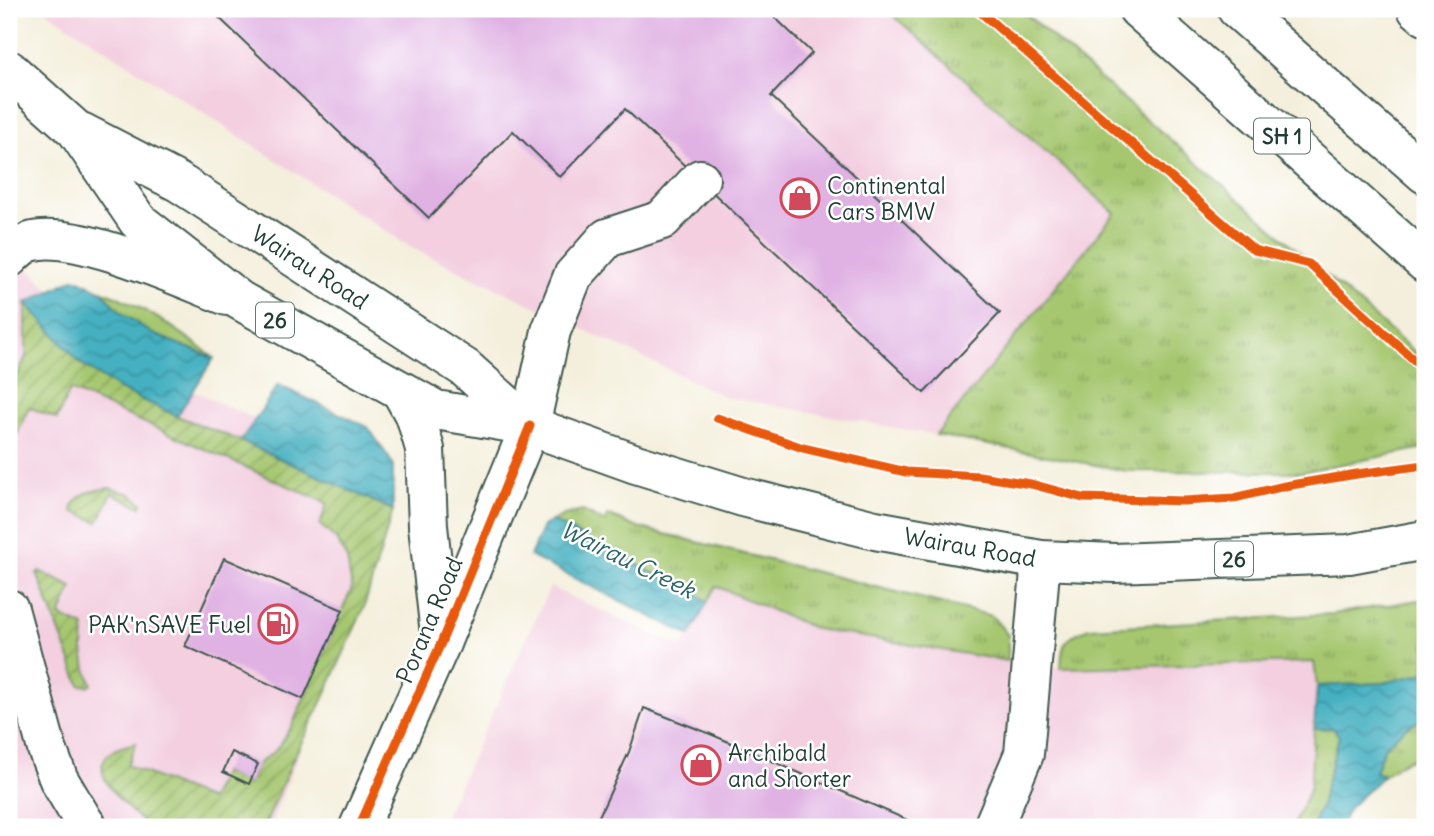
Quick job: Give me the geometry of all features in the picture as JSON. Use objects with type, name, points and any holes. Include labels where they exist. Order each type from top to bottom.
[{"type":"main road","name":"SH 1","points":[[1138,9],[1425,263]]},
{"type":"main road","points":[[1237,9],[1425,174]]},
{"type":"main road","points":[[1417,9],[1425,16]]},
{"type":"main road","name":"Wairau Road","points":[[9,70],[76,130],[138,221],[239,300],[436,410],[530,426],[636,464],[743,497],[875,530],[1041,560],[1115,563],[1349,554],[1425,540]]},
{"type":"main road","name":"Wairau Road","points":[[76,130],[178,182],[465,368],[530,426]]},
{"type":"main road","name":"Porana Road","points":[[359,827],[441,643],[530,426],[551,331],[573,276],[607,238],[662,220],[700,179]]},
{"type":"main road","points":[[9,258],[20,248],[38,240],[61,241],[108,250],[239,300]]},
{"type":"main road","points":[[401,391],[416,418],[425,451],[428,526],[441,643]]},
{"type":"main road","points":[[993,827],[1024,754],[1041,560]]},
{"type":"main road","points":[[9,609],[47,749],[59,780],[88,827]]},
{"type":"shaded area","points":[[43,9],[886,9],[1116,213],[936,435],[726,397],[410,247]]},
{"type":"shaded area","points":[[9,248],[111,353],[390,481],[391,514],[270,827],[9,827]]},
{"type":"shaded area","points":[[715,586],[816,629],[1008,662],[1061,668],[1315,662],[1317,686],[1310,788],[1293,827],[440,827],[550,587],[682,647]]},
{"type":"green space","points":[[886,9],[1020,9],[1425,361],[1425,448],[1302,472],[1127,471],[936,435],[1115,213]]},
{"type":"green space","points":[[101,290],[160,320],[214,358],[153,334],[122,313]]},
{"type":"green space","points":[[26,303],[80,363],[121,390],[393,510],[364,607],[262,827],[148,827],[114,793],[102,769],[105,759],[116,750],[136,743],[127,765],[210,800],[223,772],[249,784],[258,764],[276,750],[292,726],[352,588],[347,559],[336,539],[320,525],[327,503],[70,390],[57,419],[29,407],[9,452],[9,396],[26,356]]},
{"type":"green space","points":[[109,488],[130,494],[142,503],[140,507],[112,493],[98,522],[72,511],[81,496]]},
{"type":"green space","points":[[583,511],[604,522],[608,515],[633,526],[992,616],[1008,635],[1008,661],[816,629],[716,586],[708,601],[552,521]]},
{"type":"green space","points":[[39,571],[72,587],[60,616],[84,627],[83,649],[92,684],[89,686],[80,685],[37,573]]},
{"type":"green space","points":[[1425,599],[1425,673],[1383,683],[1317,686],[1314,662],[1061,668],[1066,642],[1089,628],[1333,614]]},
{"type":"green space","points":[[1425,718],[1425,754],[1403,762],[1384,775],[1375,772],[1384,748],[1405,728]]},
{"type":"green space","points":[[1333,728],[1339,736],[1321,806],[1312,827],[1293,827],[1310,788],[1314,729]]},
{"type":"water","points":[[75,278],[101,290],[122,313],[153,334],[214,358],[177,416],[121,390],[80,363],[26,303]]},
{"type":"water","points":[[278,385],[368,427],[393,464],[393,510],[241,441]]},
{"type":"water","points":[[552,521],[708,601],[690,636],[530,556],[543,526]]},
{"type":"water","points":[[1425,673],[1425,718],[1405,728],[1384,748],[1375,772],[1384,775],[1349,808],[1340,827],[1312,827],[1321,806],[1339,736],[1333,728],[1314,729],[1317,686],[1383,683]]},
{"type":"building","name":"Continental Cars BMW","points":[[210,9],[766,9],[812,53],[771,96],[1000,313],[924,393],[625,109],[560,177],[513,131],[429,218]]},
{"type":"building","points":[[224,558],[343,610],[303,699],[185,646]]},
{"type":"building","name":"Archibald and Shorter","points":[[644,708],[912,822],[910,827],[594,827],[629,752]]},
{"type":"building","points":[[232,752],[258,764],[249,784],[223,772]]},
{"type":"cycle path","points":[[977,9],[1254,250],[1309,264],[1425,370]]},
{"type":"cycle path","points":[[717,418],[803,448],[906,472],[979,476],[1031,484],[1083,498],[1184,501],[1234,498],[1285,486],[1425,465]]},
{"type":"cycle path","points":[[359,827],[441,643],[530,426]]},
{"type":"place","name":"Continental Cars BMW","points":[[800,198]]},
{"type":"place","name":"PAK'nSAVE Fuel","points":[[278,624]]},
{"type":"place","name":"Archibald and Shorter","points":[[701,765]]},
{"type":"water label","name":"Wairau Creek","points":[[628,559]]}]
